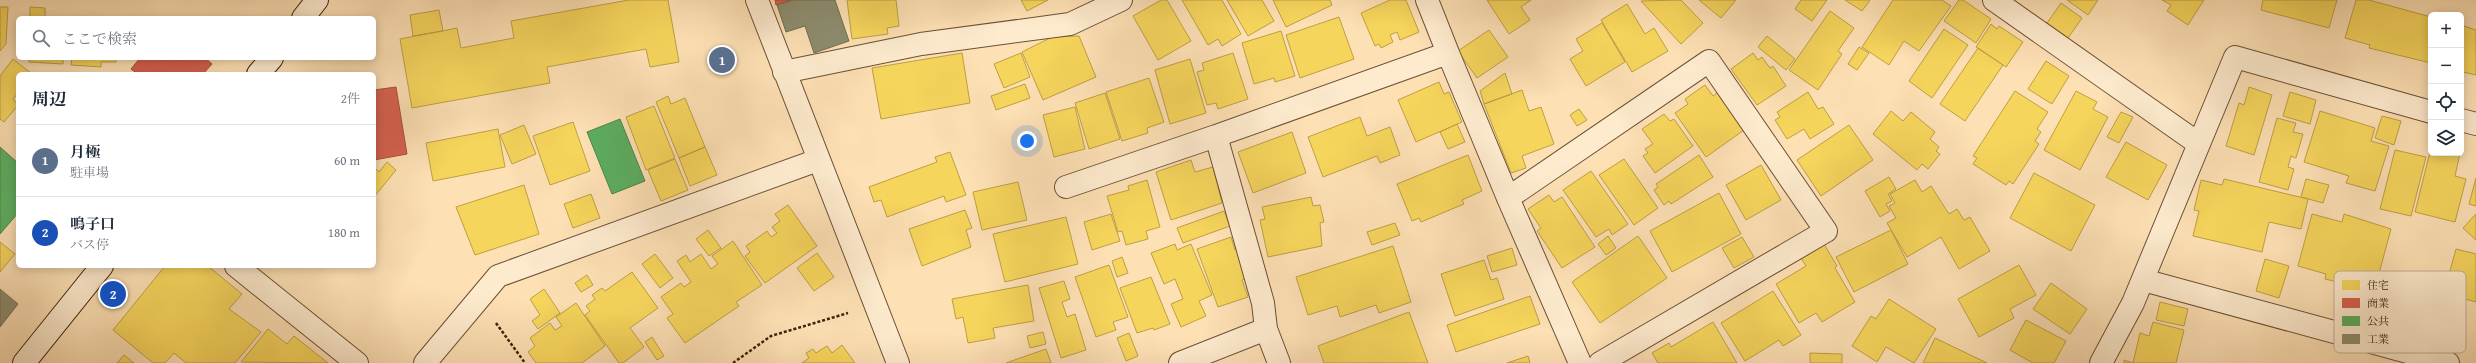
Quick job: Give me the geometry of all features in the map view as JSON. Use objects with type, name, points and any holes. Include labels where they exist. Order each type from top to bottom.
[{"type":"street","points":[[305,16],[317,0]]},
{"type":"street","points":[[757,0],[898,363]]},
{"type":"street","points":[[784,72],[921,44],[1070,24],[1121,0]]},
{"type":"street","points":[[1427,0],[1508,198],[1580,363]]},
{"type":"street","points":[[1994,0],[2199,144]]},
{"type":"street","points":[[1066,187],[1216,136],[1448,53]]},
{"type":"street","points":[[2101,363],[2143,280],[2234,57],[2428,111]]},
{"type":"street","points":[[260,72],[270,60]]},
{"type":"street","points":[[1508,198],[1709,61],[1826,231],[1600,363]]},
{"type":"street","points":[[2464,121],[2476,124]]},
{"type":"street","points":[[1216,136],[1263,303],[1266,329],[1279,363]]},
{"type":"street","points":[[425,363],[498,276],[818,160]]},
{"type":"street","points":[[24,363],[100,268]]},
{"type":"street","points":[[238,268],[357,363]]},
{"type":"street","points":[[2143,280],[2334,332]]},
{"type":"street","points":[[1180,363],[1266,329]]},
{"type":"street","points":[[2411,353],[2448,363]]},
{"type":"path","points":[[733,363],[771,336],[852,312],[874,302]]},
{"type":"path","points":[[492,317],[525,363]]},
{"type":"building: 住宅","points":[[629,0],[668,0],[679,62],[650,67],[646,49],[547,67],[550,83],[412,108],[400,39],[457,28],[461,48],[514,38],[511,21]]},
{"type":"building: 住宅","points":[[847,0],[896,0],[899,26],[887,28],[888,34],[852,39]]},
{"type":"building: 住宅","points":[[1021,0],[1048,0],[1027,11]]},
{"type":"building: 住宅","points":[[1161,0],[1167,0],[1191,41],[1158,60],[1133,16]]},
{"type":"building: 住宅","points":[[1182,0],[1222,0],[1241,34],[1222,46],[1218,39],[1208,45]]},
{"type":"building: 住宅","points":[[1227,0],[1262,0],[1274,21],[1248,36]]},
{"type":"building: 住宅","points":[[1273,0],[1330,0],[1332,5],[1286,27]]},
{"type":"building: 住宅","points":[[1390,0],[1406,0],[1419,32],[1400,40],[1397,32],[1390,35],[1393,42],[1381,48],[1379,44],[1375,46],[1361,13]]},
{"type":"building: 住宅","points":[[1487,0],[1531,0],[1521,7],[1530,20],[1509,34]]},
{"type":"building: 住宅","points":[[1681,0],[1703,23],[1681,44],[1641,1]]},
{"type":"building: 住宅","points":[[1699,0],[1736,0],[1721,18]]},
{"type":"building: 住宅","points":[[1801,0],[1827,0],[1812,21],[1795,9]]},
{"type":"building: 住宅","points":[[1845,0],[1870,0],[1862,11]]},
{"type":"building: 住宅","points":[[1893,0],[1942,0],[1951,6],[1919,51],[1904,41],[1889,65],[1862,47]]},
{"type":"building: 住宅","points":[[1959,0],[1963,0],[1991,19],[1976,43],[1944,21]]},
{"type":"building: 住宅","points":[[2067,0],[2098,0],[2088,15]]},
{"type":"building: 住宅","points":[[2162,0],[2204,0],[2188,25],[2167,11],[2171,5]]},
{"type":"building: 住宅","points":[[2263,0],[2337,0],[2329,28],[2261,10]]},
{"type":"building: 住宅","points":[[2356,0],[2369,0],[2428,16],[2428,62],[2369,48],[2370,45],[2345,38]]},
{"type":"building: 住宅","points":[[2061,3],[2082,18],[2068,38],[2047,23]]},
{"type":"building: 住宅","points":[[1627,4],[1645,34],[1654,28],[1668,51],[1632,72],[1601,20]]},
{"type":"building: 住宅","points":[[0,7],[8,7],[6,44],[0,51]]},
{"type":"building: 住宅","points":[[30,7],[45,8],[45,16],[30,16]]},
{"type":"building: 住宅","points":[[439,10],[443,31],[413,36],[410,15]]},
{"type":"building: 住宅","points":[[1830,11],[1854,28],[1838,51],[1842,54],[1818,90],[1789,70]]},
{"type":"building: 住宅","points":[[1339,17],[1354,59],[1300,78],[1286,35]]},
{"type":"building: 住宅","points":[[1602,23],[1625,62],[1586,86],[1570,59],[1583,51],[1576,39]]},
{"type":"building: 住宅","points":[[1991,24],[1997,29],[1999,26],[2023,42],[2006,67],[1976,47]]},
{"type":"building: 住宅","points":[[2464,26],[2476,30],[2476,75],[2464,72]]},
{"type":"building: 住宅","points":[[1944,29],[1968,45],[1932,98],[1909,81]]},
{"type":"building: 住宅","points":[[1489,30],[1508,57],[1477,78],[1458,51]]},
{"type":"building: 住宅","points":[[1281,31],[1295,76],[1275,82],[1274,78],[1254,84],[1242,43]]},
{"type":"building: 住宅","points":[[1079,36],[1096,77],[1043,100],[1022,52],[1052,37]]},
{"type":"building: 住宅","points":[[1767,36],[1795,59],[1786,70],[1758,47]]},
{"type":"building: 住宅","points":[[1859,47],[1869,53],[1857,70],[1848,64]]},
{"type":"building: 住宅","points":[[1978,48],[2003,65],[1965,121],[1940,104]]},
{"type":"building: 住宅","points":[[962,53],[970,103],[881,119],[872,68]]},
{"type":"building: 住宅","points":[[1021,53],[1030,77],[1004,88],[994,64]]},
{"type":"building: 住宅","points":[[1233,53],[1248,99],[1218,109],[1216,103],[1207,105],[1197,72],[1204,70],[1202,63]]},
{"type":"building: 住宅","points":[[1753,53],[1758,60],[1762,57],[1770,68],[1773,66],[1786,86],[1757,105],[1731,69]]},
{"type":"building: 住宅","points":[[13,59],[29,72],[16,72],[16,95],[13,99],[16,103],[16,107],[4,122],[0,119],[0,76]]},
{"type":"building: 住宅","points":[[1190,59],[1206,113],[1170,124],[1155,70]]},
{"type":"building: 住宅","points":[[29,60],[63,60],[63,64],[29,62]]},
{"type":"building: 住宅","points":[[72,60],[116,60],[116,62],[101,62],[101,67],[71,65]]},
{"type":"building: 住宅","points":[[2046,61],[2069,76],[2052,104],[2028,89]]},
{"type":"building: 住宅","points":[[1505,73],[1512,94],[1484,104],[1480,91]]},
{"type":"building: 住宅","points":[[1149,78],[1164,122],[1147,128],[1148,133],[1122,141],[1106,92]]},
{"type":"building: 住宅","points":[[1439,82],[1444,94],[1449,92],[1462,122],[1416,142],[1398,100]]},
{"type":"building: 住宅","points":[[1025,84],[1030,98],[996,110],[991,96]]},
{"type":"building: 住宅","points":[[1705,85],[1713,96],[1718,92],[1744,130],[1706,157],[1675,113],[1688,104],[1685,99]]},
{"type":"building: 住宅","points":[[2249,87],[2272,95],[2254,155],[2226,146],[2239,103],[2244,105]]},
{"type":"building: 住宅","points":[[1522,90],[1529,111],[1541,107],[1554,144],[1522,156],[1526,168],[1511,173],[1484,104]]},
{"type":"building: 住宅","points":[[2015,91],[2048,112],[2037,129],[2041,132],[2035,141],[2039,144],[2013,184],[2009,181],[2006,185],[1973,164],[1977,158],[1973,156]]},
{"type":"building: 住宅","points":[[2076,91],[2097,102],[2093,109],[2108,117],[2080,170],[2044,150]]},
{"type":"building: 住宅","points":[[1808,92],[1818,109],[1823,107],[1834,124],[1810,139],[1804,129],[1787,139],[1775,120],[1780,117],[1777,112]]},
{"type":"building: 住宅","points":[[2290,92],[2316,100],[2310,124],[2283,116]]},
{"type":"building: 住宅","points":[[1105,93],[1120,139],[1089,149],[1075,103]]},
{"type":"building: 住宅","points":[[668,96],[671,104],[685,98],[705,147],[679,158],[656,102]]},
{"type":"building: 住宅","points":[[654,106],[675,158],[646,170],[626,117]]},
{"type":"building: 住宅","points":[[1075,107],[1085,149],[1054,157],[1043,115]]},
{"type":"building: 住宅","points":[[1579,109],[1587,120],[1577,126],[1570,115]]},
{"type":"building: 住宅","points":[[1891,111],[1903,121],[1911,112],[1935,132],[1930,139],[1939,147],[1936,151],[1940,154],[1928,169],[1922,164],[1917,170],[1873,134]]},
{"type":"building: 住宅","points":[[2320,111],[2375,128],[2371,141],[2389,146],[2375,191],[2346,183],[2349,176],[2304,162]]},
{"type":"building: 住宅","points":[[2121,112],[2133,117],[2119,143],[2107,137]]},
{"type":"building: 住宅","points":[[1664,114],[1670,121],[1674,119],[1693,146],[1655,173],[1643,156],[1648,153],[1645,149],[1653,144],[1642,129]]},
{"type":"building: 住宅","points":[[2382,116],[2401,121],[2394,145],[2375,138]]},
{"type":"building: 住宅","points":[[1360,117],[1367,136],[1390,127],[1400,155],[1380,163],[1377,156],[1323,177],[1308,137]]},
{"type":"building: 住宅","points":[[2277,118],[2296,123],[2293,132],[2303,134],[2296,158],[2291,156],[2288,167],[2294,169],[2288,190],[2259,182]]},
{"type":"building: 住宅","points":[[573,122],[590,171],[550,185],[533,136]]},
{"type":"building: 住宅","points":[[1457,124],[1465,142],[1448,149],[1440,132]]},
{"type":"building: 住宅","points":[[524,125],[536,154],[512,164],[500,135]]},
{"type":"building: 住宅","points":[[1849,125],[1873,160],[1821,196],[1797,160]]},
{"type":"building: 住宅","points":[[498,129],[505,167],[433,181],[426,143]]},
{"type":"building: 住宅","points":[[1292,132],[1306,173],[1253,193],[1238,152]]},
{"type":"building: 住宅","points":[[2126,142],[2167,165],[2148,200],[2106,177]]},
{"type":"building: 住宅","points":[[705,147],[717,175],[690,186],[679,158]]},
{"type":"building: 住宅","points":[[2395,150],[2426,157],[2411,216],[2380,209]]},
{"type":"building: 住宅","points":[[950,152],[966,195],[946,202],[944,196],[887,217],[881,200],[874,202],[869,187],[937,162],[935,157]]},
{"type":"building: 住宅","points":[[1468,155],[1482,191],[1462,200],[1464,204],[1421,222],[1419,218],[1412,221],[1397,184]]},
{"type":"building: 住宅","points":[[1699,155],[1713,177],[1671,204],[1669,201],[1664,205],[1654,190],[1658,187],[1656,184]]},
{"type":"building: 住宅","points":[[2429,156],[2459,156],[2455,176],[2466,179],[2455,222],[2415,212]]},
{"type":"building: 住宅","points":[[675,159],[688,190],[661,201],[648,170]]},
{"type":"building: 住宅","points":[[1624,159],[1658,208],[1634,225],[1599,175]]},
{"type":"building: 住宅","points":[[1191,160],[1195,172],[1213,167],[1222,203],[1171,220],[1156,172]]},
{"type":"building: 住宅","points":[[387,162],[396,170],[376,195],[376,169],[379,172]]},
{"type":"building: 住宅","points":[[1761,165],[1781,200],[1746,220],[1726,185]]},
{"type":"building: 住宅","points":[[1591,171],[1628,224],[1612,235],[1609,229],[1596,237],[1563,190]]},
{"type":"building: 住宅","points":[[2034,173],[2095,205],[2071,251],[2010,218]]},
{"type":"building: 住宅","points":[[1889,177],[1896,189],[1888,194],[1892,201],[1886,204],[1890,211],[1880,217],[1865,191]]},
{"type":"building: 住宅","points":[[2476,178],[2476,206],[2469,204]]},
{"type":"building: 住宅","points":[[2224,179],[2308,199],[2301,229],[2269,222],[2262,252],[2193,236],[2199,211],[2194,210],[2201,180],[2222,185]]},
{"type":"building: 住宅","points":[[2306,179],[2329,185],[2323,203],[2301,197]]},
{"type":"building: 住宅","points":[[1147,180],[1160,227],[1146,231],[1148,239],[1126,245],[1122,231],[1118,232],[1107,196],[1129,190],[1128,186]]},
{"type":"building: 住宅","points":[[1915,180],[1922,192],[1931,186],[1949,214],[1957,209],[1964,220],[1970,217],[1990,251],[1959,269],[1941,237],[1907,257],[1887,223],[1896,218],[1889,206],[1895,203],[1890,194]]},
{"type":"building: 住宅","points":[[1018,182],[1027,220],[982,230],[973,192]]},
{"type":"building: 住宅","points":[[524,185],[539,234],[475,255],[456,207]]},
{"type":"building: 住宅","points":[[1719,193],[1741,234],[1672,272],[1650,231]]},
{"type":"building: 住宅","points":[[591,194],[600,218],[573,228],[564,204]]},
{"type":"building: 住宅","points":[[1549,195],[1554,202],[1562,197],[1595,247],[1562,268],[1537,231],[1541,228],[1528,209]]},
{"type":"building: 住宅","points":[[1311,197],[1313,206],[1320,205],[1324,222],[1320,223],[1322,246],[1268,257],[1260,220],[1265,219],[1262,207]]},
{"type":"building: 住宅","points":[[788,205],[817,246],[765,283],[745,256],[750,252],[746,246],[767,231],[771,237],[777,233],[772,227],[780,221],[775,214]]},
{"type":"building: 住宅","points":[[965,210],[972,228],[966,230],[971,247],[922,266],[909,229]]},
{"type":"building: 住宅","points":[[1224,211],[1230,226],[1183,243],[1177,228]]},
{"type":"building: 住宅","points":[[1111,214],[1120,241],[1092,250],[1084,222]]},
{"type":"building: 住宅","points":[[2312,214],[2342,222],[2344,214],[2391,229],[2380,271],[2334,271],[2334,281],[2325,279],[2326,274],[2298,266]]},
{"type":"building: 住宅","points":[[2476,214],[2476,240],[2463,228]]},
{"type":"building: 住宅","points":[[1066,217],[1078,264],[1005,282],[993,234]]},
{"type":"building: 住宅","points":[[1395,223],[1400,235],[1372,245],[1367,232]]},
{"type":"building: 住宅","points":[[708,230],[721,248],[709,256],[696,239]]},
{"type":"building: 住宅","points":[[1891,230],[1908,264],[1854,292],[1836,257]]},
{"type":"building: 住宅","points":[[1608,236],[1616,248],[1606,255],[1598,244]]},
{"type":"building: 住宅","points":[[1638,236],[1667,278],[1600,323],[1572,282]]},
{"type":"building: 住宅","points":[[1231,237],[1235,250],[1238,249],[1246,278],[1242,280],[1248,297],[1218,307],[1197,249]]},
{"type":"building: 住宅","points":[[1742,237],[1754,257],[1734,268],[1722,248]]},
{"type":"building: 住宅","points":[[733,241],[762,285],[736,302],[739,306],[685,343],[667,318],[673,314],[661,297],[681,283],[684,287],[691,282],[677,261],[686,255],[690,262],[701,254],[711,269],[718,264],[712,256]]},
{"type":"building: 住宅","points":[[0,242],[15,254],[0,272]]},
{"type":"building: 住宅","points":[[1175,244],[1177,250],[1191,244],[1212,295],[1199,301],[1206,316],[1181,327],[1171,304],[1183,299],[1175,279],[1164,284],[1151,253]]},
{"type":"building: 住宅","points":[[1824,244],[1837,266],[1835,268],[1855,302],[1822,322],[1816,313],[1799,323],[1776,284],[1806,266],[1801,258]]},
{"type":"building: 住宅","points":[[1393,246],[1411,302],[1379,313],[1376,305],[1340,317],[1337,306],[1308,315],[1296,277]]},
{"type":"building: 住宅","points":[[1512,248],[1517,265],[1492,272],[1487,256]]},
{"type":"building: 住宅","points":[[2456,249],[2476,254],[2476,302],[2466,299],[2466,271],[2450,271]]},
{"type":"building: 住宅","points":[[817,253],[834,277],[814,291],[797,268]]},
{"type":"building: 住宅","points":[[655,254],[673,278],[660,288],[642,264]]},
{"type":"building: 住宅","points":[[1122,257],[1128,273],[1117,277],[1112,261]]},
{"type":"building: 住宅","points":[[2265,259],[2289,266],[2279,298],[2256,291]]},
{"type":"building: 住宅","points":[[1484,260],[1491,280],[1497,278],[1504,299],[1455,316],[1441,274]]},
{"type":"building: 住宅","points":[[1109,265],[1128,317],[1113,322],[1116,330],[1096,337],[1075,277]]},
{"type":"building: 住宅","points":[[2019,265],[2036,295],[2010,309],[2014,318],[1979,337],[1958,299]]},
{"type":"building: 住宅","points":[[163,268],[210,268],[242,294],[229,309],[261,332],[235,363],[186,363],[174,353],[165,363],[153,363],[113,330]]},
{"type":"building: 住宅","points":[[632,272],[658,308],[630,328],[644,347],[623,363],[619,363],[585,315],[590,311],[586,306],[595,299],[592,295],[602,288],[605,291]]},
{"type":"building: 住宅","points":[[587,275],[593,285],[581,292],[575,283]]},
{"type":"building: 住宅","points":[[1151,277],[1170,324],[1154,330],[1153,328],[1137,333],[1120,288]]},
{"type":"building: 住宅","points":[[1064,281],[1070,299],[1062,302],[1067,317],[1075,314],[1086,350],[1061,358],[1039,288]]},
{"type":"building: 住宅","points":[[2051,283],[2087,309],[2070,334],[2033,309]]},
{"type":"building: 住宅","points":[[1028,285],[1034,321],[993,328],[995,338],[968,343],[963,317],[956,319],[952,299]]},
{"type":"building: 住宅","points":[[544,289],[560,313],[538,329],[532,321],[540,315],[530,299]]},
{"type":"building: 住宅","points":[[1773,291],[1801,335],[1783,346],[1779,340],[1745,361],[1721,323]]},
{"type":"building: 住宅","points":[[1530,296],[1540,324],[1456,352],[1447,325]]},
{"type":"building: 住宅","points":[[1889,299],[1936,329],[1914,363],[1886,347],[1877,362],[1852,346],[1871,316],[1876,319]]},
{"type":"building: 住宅","points":[[2160,302],[2188,309],[2184,326],[2156,320]]},
{"type":"building: 住宅","points":[[576,303],[605,346],[582,363],[536,363],[528,352],[535,346],[530,338],[550,323],[555,330],[562,326],[556,317]]},
{"type":"building: 住宅","points":[[1409,312],[1428,363],[1324,363],[1318,346]]},
{"type":"building: 住宅","points":[[2026,320],[2066,341],[2054,363],[2033,363],[2010,350]]},
{"type":"building: 住宅","points":[[1713,322],[1737,363],[1658,363],[1652,353],[1669,343],[1671,347]]},
{"type":"building: 住宅","points":[[2153,322],[2184,330],[2176,363],[2133,363],[2140,333],[2149,336]]},
{"type":"building: 住宅","points":[[268,329],[287,344],[294,336],[328,363],[241,362]]},
{"type":"building: 住宅","points":[[1043,332],[1046,344],[1030,348],[1027,336]]},
{"type":"building: 住宅","points":[[1129,333],[1138,356],[1126,361],[1117,338]]},
{"type":"building: 住宅","points":[[652,337],[664,356],[657,360],[645,342]]},
{"type":"building: 住宅","points":[[1935,338],[1987,363],[1923,363]]},
{"type":"building: 住宅","points":[[842,345],[855,363],[802,363],[809,358],[806,353],[813,349],[816,353],[827,346],[832,353]]},
{"type":"building: 住宅","points":[[1046,349],[1051,363],[1006,363]]},
{"type":"building: 住宅","points":[[1810,353],[1842,354],[1842,363],[1810,363]]},
{"type":"building: 住宅","points":[[124,355],[134,363],[117,363]]},
{"type":"building: 住宅","points":[[1528,356],[1530,363],[1507,363]]},
{"type":"building: 住宅","points":[[2124,360],[2133,363],[2124,363]]},
{"type":"building: 商業","points":[[775,0],[791,0],[776,5]]},
{"type":"building: 商業","points":[[138,60],[207,60],[212,64],[205,72],[135,72],[131,69]]},
{"type":"building: 商業","points":[[396,87],[407,154],[376,160],[376,90]]},
{"type":"building: 公共","points":[[620,119],[645,181],[612,194],[587,132]]},
{"type":"building: 公共","points":[[0,147],[16,161],[16,215],[0,234]]},
{"type":"building: 工業","points":[[793,0],[835,0],[849,41],[814,53],[805,26],[786,32],[777,5]]},
{"type":"building: 工業","points":[[0,289],[18,304],[0,327]]},
{"type":"place","name":"月極","points":[[722,60]]},
{"type":"place","name":"鳴子口","points":[[113,294]]}]
